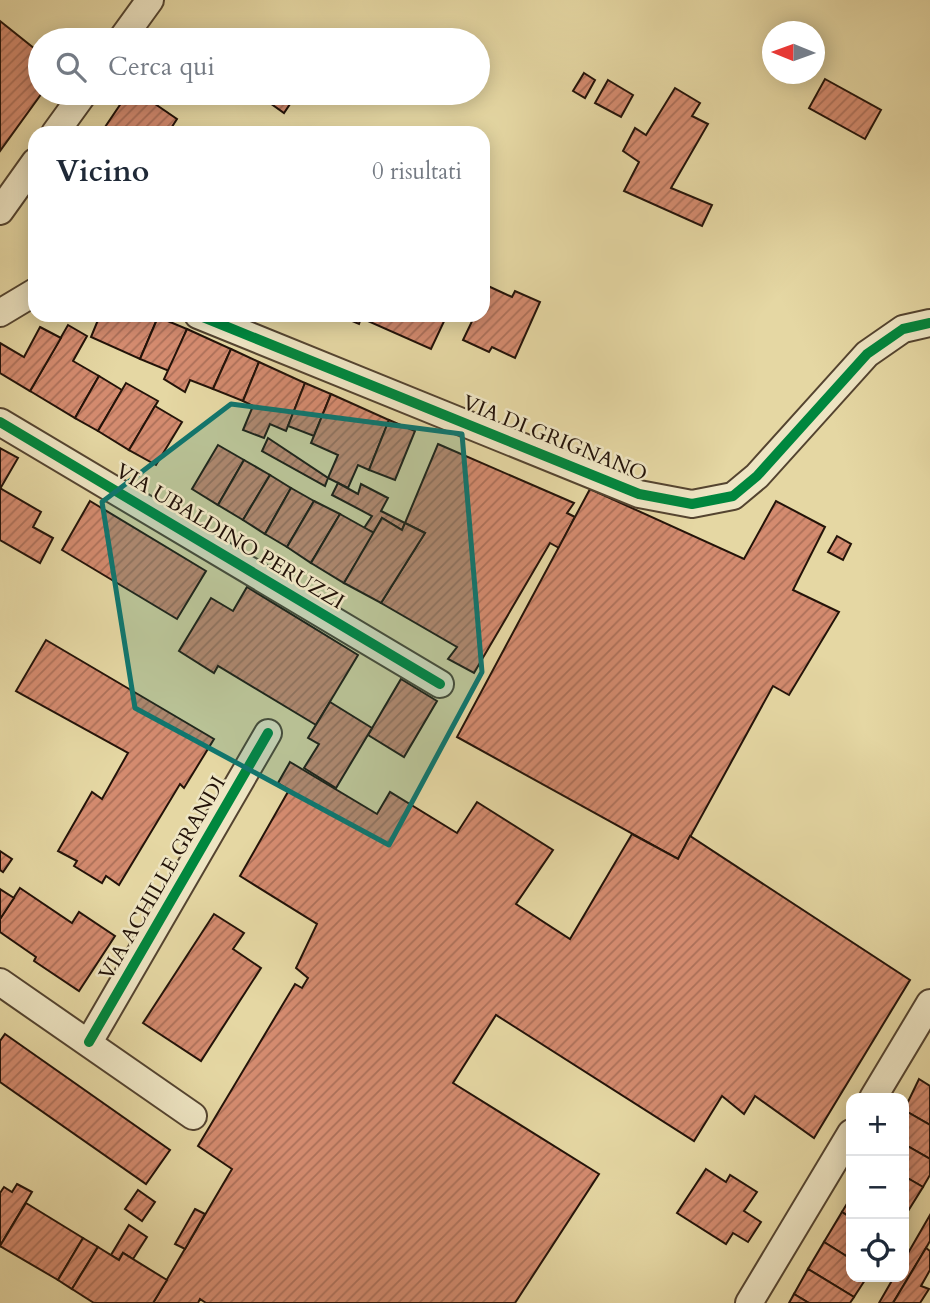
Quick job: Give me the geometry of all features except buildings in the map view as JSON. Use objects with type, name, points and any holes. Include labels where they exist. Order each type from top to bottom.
[{"type":"street","points":[[130,28],[150,0]]},
{"type":"street","points":[[60,126],[75,105]]},
{"type":"street","points":[[0,211],[28,172]]},
{"type":"street","points":[[0,313],[28,296]]},
{"type":"street","name":"VIA DI GRIGNANO","points":[[215,322],[639,495],[691,504],[733,496],[757,476],[867,354],[903,329],[930,323]]},
{"type":"street","name":"VIA UBALDINO PERUZZI","points":[[0,422],[440,684]]},
{"type":"street","name":"VIA ACHILLE GRANDI","points":[[89,1042],[268,733]]},
{"type":"street","points":[[0,982],[193,1116]]},
{"type":"street","points":[[876,1093],[930,1003]]},
{"type":"street","points":[[749,1303],[846,1141]]},
{"type":"highlighted area","points":[[231,404],[462,434],[482,672],[389,845],[135,708],[102,502]]},
{"type":"cycle path","points":[[215,322],[639,494],[692,504],[733,496],[757,476],[867,354],[903,329],[930,323]]},
{"type":"cycle path","points":[[0,422],[440,684]]},
{"type":"cycle path","points":[[89,1042],[268,733]]}]
